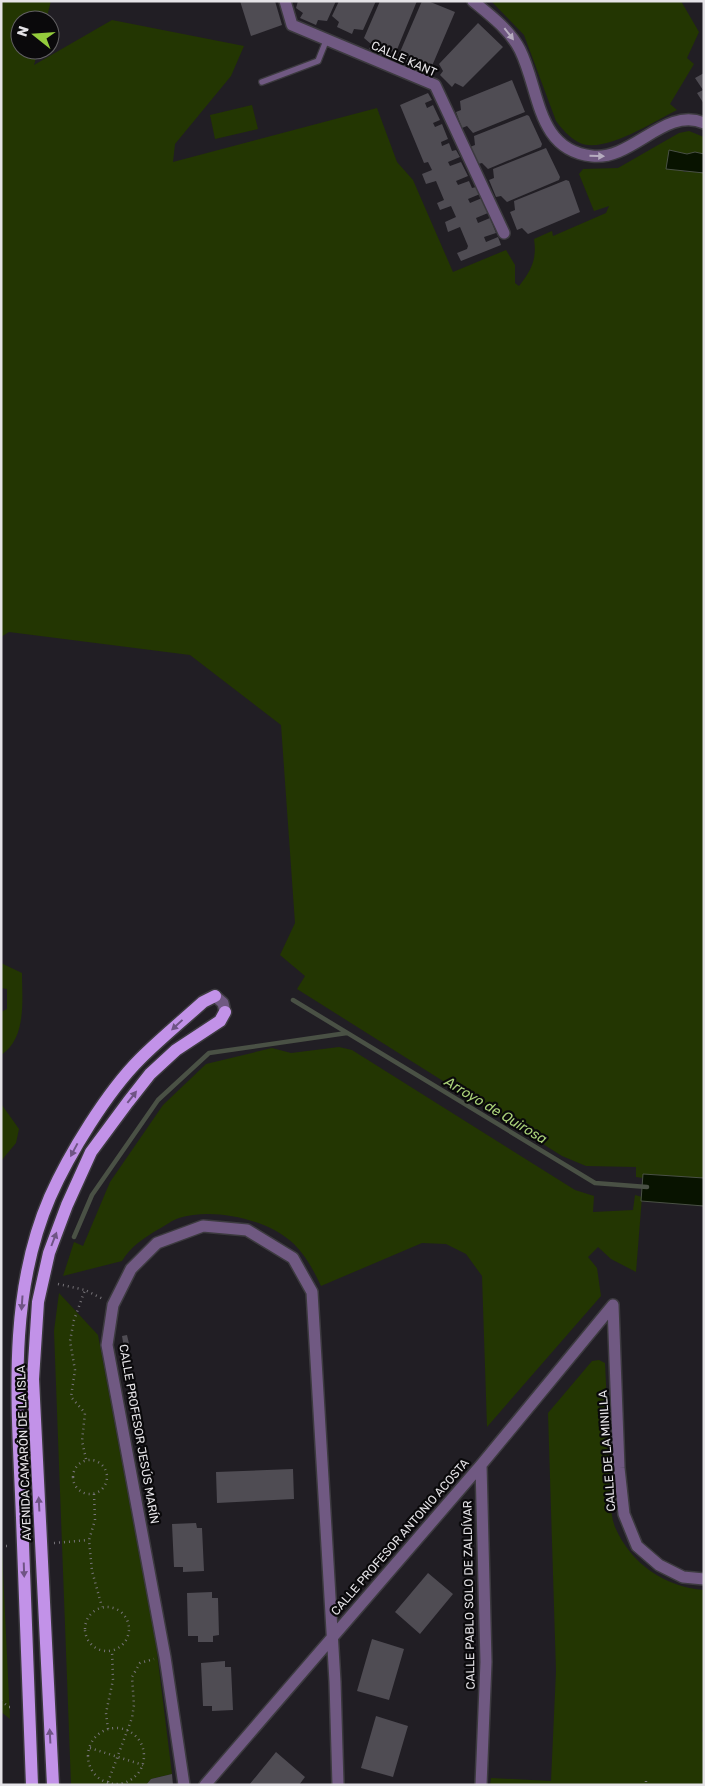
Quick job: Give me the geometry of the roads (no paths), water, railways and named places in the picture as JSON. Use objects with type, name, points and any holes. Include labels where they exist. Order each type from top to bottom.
[{"type":"main road","name":"AVENIDA CAMARÓN DE LA ISLA","points":[[32,1785],[16,1380],[23,1290],[34,1243],[50,1198],[77,1144],[140,1059],[203,1002],[216,996]]},
{"type":"main road","name":"AVENIDA CAMARÓN DE LA ISLA","points":[[52,1785],[33,1379],[38,1302],[47,1261],[67,1205],[91,1152],[150,1074],[176,1050],[220,1021],[225,1012]]},
{"type":"street","name":"CALLE KANT","points":[[284,1],[292,25],[326,41],[435,85],[504,234]]},
{"type":"street","points":[[473,1],[496,20],[520,50],[545,123],[556,141],[577,154],[594,157],[612,156],[681,119],[696,119],[704,123]]},
{"type":"street","name":"AVENIDA CAMARÓN DE LA ISLA","points":[[216,996],[223,1003],[225,1012]]},
{"type":"street","name":"CALLE PROFESOR JESÚS MARÍN","points":[[184,1785],[165,1657],[108,1345],[113,1305],[131,1269],[157,1244],[204,1226],[247,1230],[292,1258],[312,1292],[338,1785]]},
{"type":"street","name":"CALLE PROFESOR ANTONIO ACOSTA","points":[[205,1785],[481,1465],[613,1305]]},
{"type":"street","name":"CALLE DE LA MINILLA","points":[[613,1305],[619,1468],[624,1514],[637,1546],[659,1565],[683,1577],[704,1579]]},
{"type":"street","name":"CALLE PABLO SOLO DE ZALDÍVAR","points":[[481,1465],[486,1662],[481,1785]]},
{"type":"lane","points":[[262,82],[318,61],[326,41]]},
{"type":"waterway","name":"Arroyo de Quirosa","points":[[293,1000],[595,1183],[647,1187]]},
{"type":"waterway","points":[[74,1237],[92,1195],[158,1100],[209,1053],[347,1033]]}]
